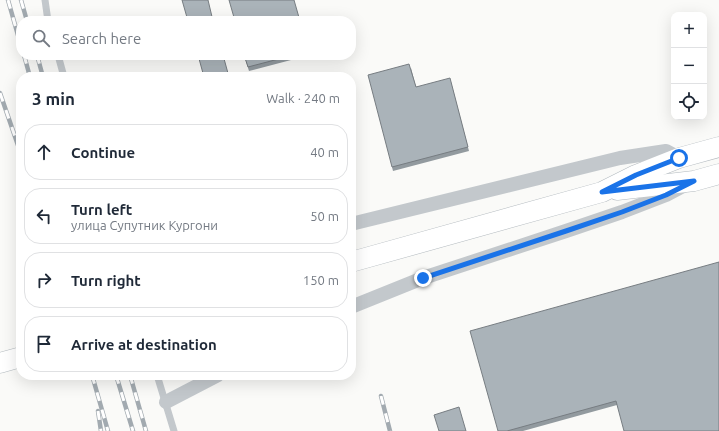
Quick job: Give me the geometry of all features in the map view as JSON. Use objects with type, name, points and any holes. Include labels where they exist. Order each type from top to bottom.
[{"type":"main road","points":[[602,192],[636,175],[679,158],[719,147]]},
{"type":"main road","points":[[356,261],[602,192],[694,181],[719,174]]},
{"type":"main road","points":[[0,363],[16,358]]},
{"type":"street","points":[[356,223],[620,158],[666,151],[679,158]]},
{"type":"street","points":[[356,305],[423,278],[622,212],[666,195],[694,181]]},
{"type":"street","points":[[166,402],[208,380]]},
{"type":"lane","points":[[45,0],[47,16]]},
{"type":"lane","points":[[59,60],[63,72]]},
{"type":"lane","points":[[159,380],[174,431]]},
{"type":"building","points":[[182,0],[208,0],[212,16],[187,16]]},
{"type":"building","points":[[229,0],[294,0],[299,16],[234,16]]},
{"type":"building","points":[[199,60],[224,60],[228,72],[203,72]]},
{"type":"building","points":[[246,60],[275,60],[248,67]]},
{"type":"building","points":[[409,64],[416,87],[450,78],[468,147],[392,167],[368,75]]},
{"type":"building","points":[[719,262],[719,431],[624,431],[616,401],[507,431],[498,431],[470,331]]},
{"type":"building","points":[[459,407],[466,431],[439,431],[434,415]]},
{"type":"railway","points":[[8,0],[16,28]]},
{"type":"railway","points":[[21,0],[26,16]]},
{"type":"railway","points":[[25,60],[29,72]]},
{"type":"railway","points":[[38,60],[42,72]]},
{"type":"railway","points":[[0,93],[16,139]]},
{"type":"railway","points":[[93,380],[108,431]]},
{"type":"railway","points":[[118,380],[133,431]]},
{"type":"railway","points":[[131,380],[146,431]]},
{"type":"railway","points":[[381,396],[390,431]]},
{"type":"railway","points":[[98,411],[101,431]]},
{"type":"route","points":[[423,278],[622,212],[666,195],[694,181],[602,192],[636,175],[679,158]]}]
